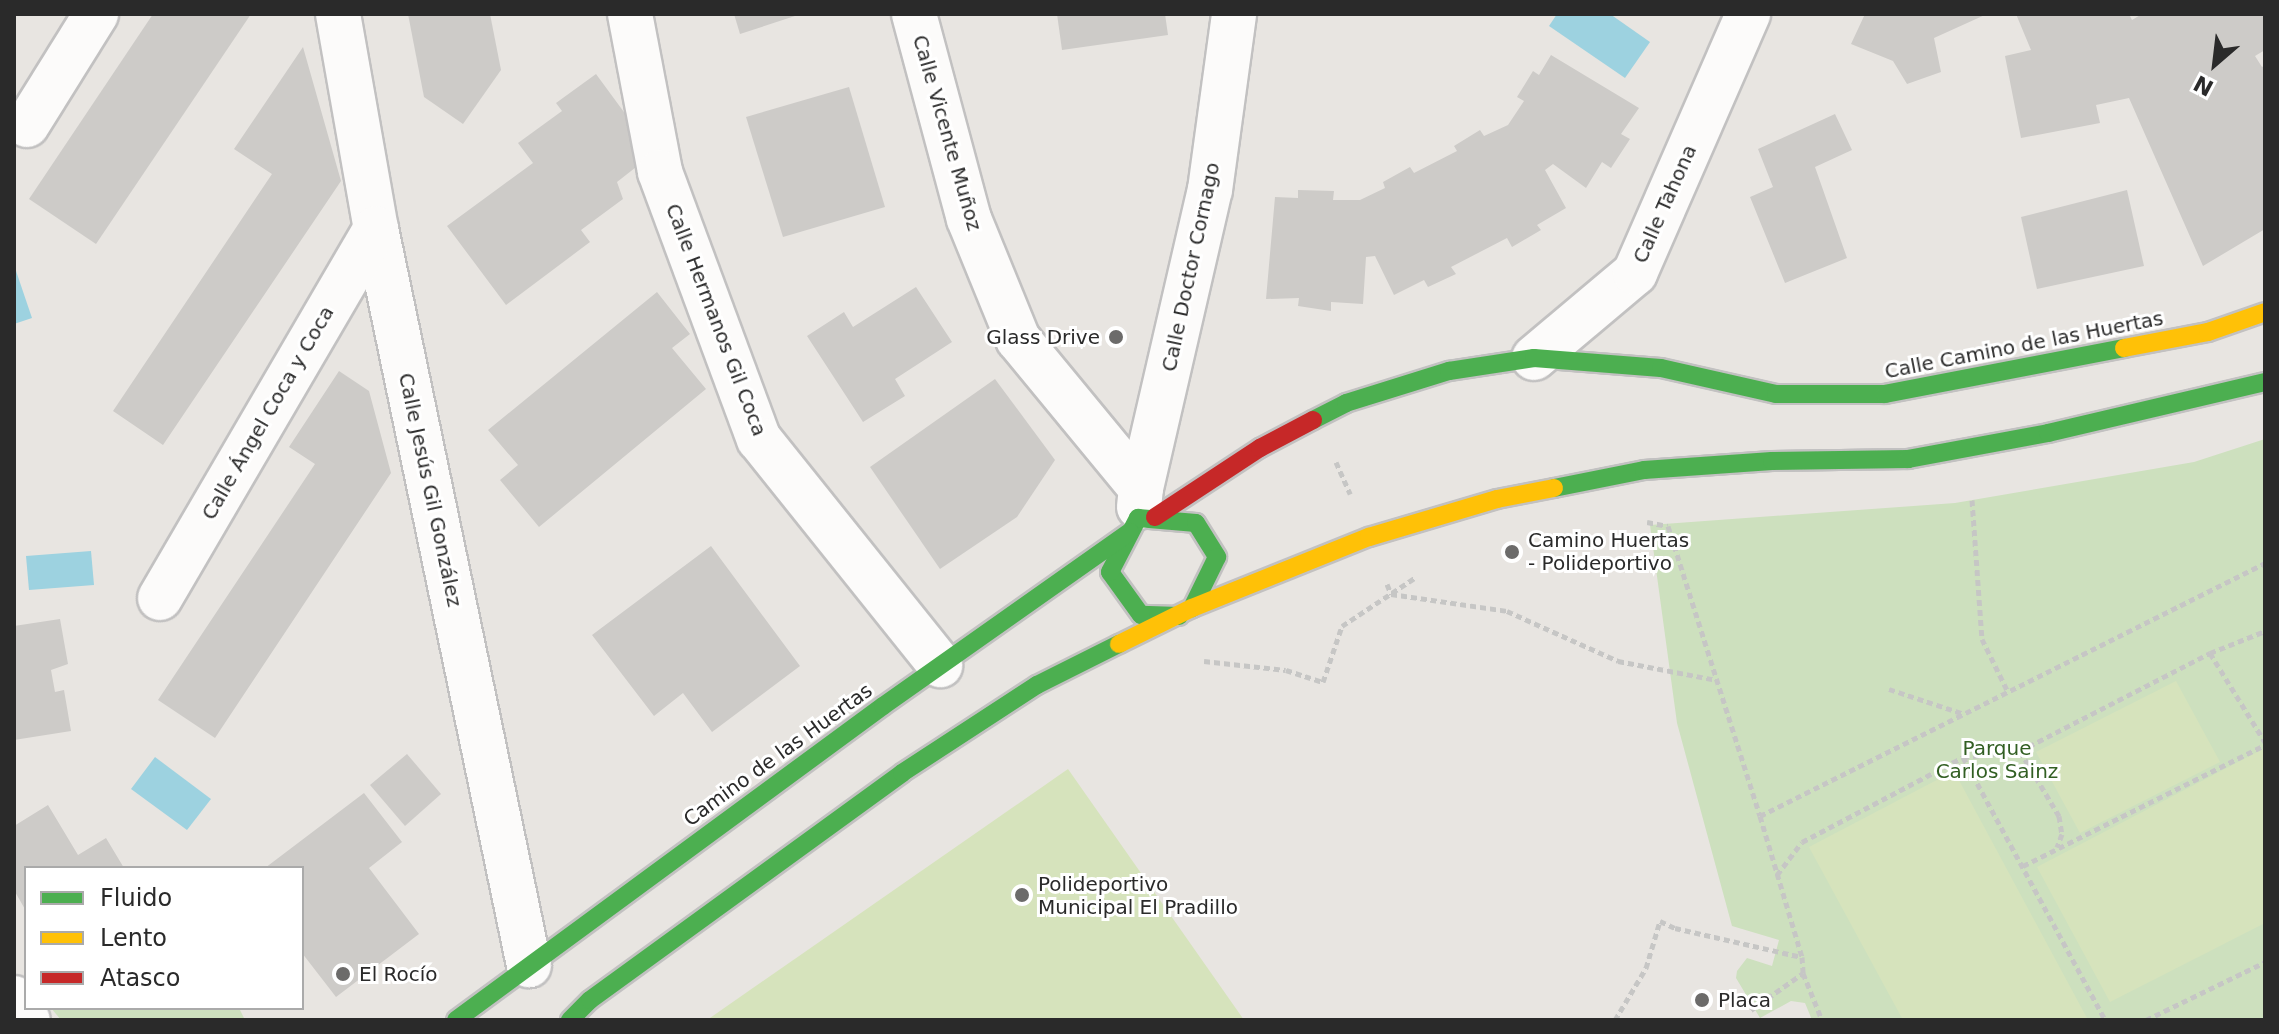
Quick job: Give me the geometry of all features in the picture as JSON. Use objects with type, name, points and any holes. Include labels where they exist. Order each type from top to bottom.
[{"type":"main road","name":"Calle Camino de las Huertas","points":[[1141,514],[1346,403],[1449,371],[1534,358],[1661,368],[1776,394],[1885,394],[2208,332],[2265,312]]},
{"type":"main road","points":[[570,1020],[590,1000],[902,773],[1037,685],[1185,612],[1369,537],[1497,499],[1644,470],[1772,461],[1908,459],[2048,433],[2265,382]]},
{"type":"main road","name":"Camino de las Huertas","points":[[456,1020],[1141,514]]},
{"type":"main road","points":[[1141,514],[1196,523],[1217,557],[1185,612],[1141,615],[1110,572],[1141,514]]},
{"type":"street","points":[[27,125],[96,14]]},
{"type":"street","name":"Calle Jesús Gil González","points":[[338,14],[376,229],[529,965]]},
{"type":"street","name":"Calle Hermanos Gil Coca","points":[[630,14],[660,172],[759,439],[940,665]]},
{"type":"street","name":"Calle Vicente Muñoz","points":[[914,14],[969,219],[1018,339],[1141,514]]},
{"type":"street","name":"Calle Doctor Cornago","points":[[1141,514],[1210,190],[1234,14]]},
{"type":"street","name":"Calle Tahona","points":[[1534,358],[1635,273],[1748,14]]},
{"type":"street","name":"Calle Ángel Coca y Coca","points":[[160,598],[376,229]]},
{"type":"street","points":[[14,998],[28,1020]]},
{"type":"path","points":[[1317,418],[1391,594]]},
{"type":"path","points":[[1972,500],[1982,639],[2007,690]]},
{"type":"path","points":[[1639,520],[1668,526],[1760,816],[1802,957],[1803,973],[1822,1020]]},
{"type":"path","points":[[1760,816],[2265,563]]},
{"type":"path","points":[[1192,667],[1206,660],[1286,670],[1323,682],[1342,626],[1427,570]]},
{"type":"path","points":[[1391,594],[1507,611],[1618,661],[1718,681]]},
{"type":"path","points":[[1777,875],[1802,842],[1963,757],[2020,751],[2210,653],[2265,631]]},
{"type":"path","points":[[2023,866],[2265,743],[2210,653]]},
{"type":"path","points":[[1889,689],[1965,714]]},
{"type":"path","points":[[2020,751],[2059,816],[2062,834],[2057,848]]},
{"type":"path","points":[[1963,757],[2105,1020]]},
{"type":"path","points":[[1615,1020],[1646,968],[1660,921],[1675,928],[1802,957]]},
{"type":"path","points":[[2146,1020],[2265,962]]},
{"type":"path","points":[[1751,1010],[1803,973]]},
{"type":"green space","name":"Parque Carlos Sainz","points":[[2265,439],[2265,1020],[1812,1020],[1805,1003],[1791,1001],[1760,1018],[1736,978],[1737,971],[1747,958],[1772,966],[1779,940],[1732,926],[1677,723],[1650,525],[1955,503],[2194,462]]},
{"type":"green space","points":[[2176,681],[2220,762],[2080,833],[2036,752]]},
{"type":"green space","points":[[2263,749],[2265,923],[2110,1002],[2037,867]]},
{"type":"green space","name":"Polideportivo Municipal El Pradillo","points":[[1068,769],[1244,1020],[707,1020]]},
{"type":"green space","points":[[1954,771],[2088,1020],[1903,1020],[1809,847]]},
{"type":"green space","points":[[53,1010],[240,1010],[245,1020],[61,1020]]},
{"type":"water","points":[[1557,14],[1610,14],[1650,42],[1625,78],[1549,26]]},
{"type":"water","points":[[14,265],[32,318],[14,324]]},
{"type":"water","points":[[91,551],[94,585],[29,590],[26,556]]},
{"type":"water","points":[[155,757],[211,799],[187,830],[131,789]]},
{"type":"building","points":[[153,14],[251,14],[96,244],[29,199]]},
{"type":"building","points":[[408,14],[490,14],[501,70],[463,124],[424,97]]},
{"type":"building","points":[[734,14],[798,14],[798,15],[740,34]]},
{"type":"building","points":[[1057,14],[1165,14],[1168,35],[1062,50]]},
{"type":"building","points":[[1865,14],[1987,14],[1934,38],[1941,72],[1907,84],[1893,61],[1851,44]]},
{"type":"building","points":[[2016,14],[2129,14],[2132,20],[2142,14],[2265,14],[2265,50],[2255,56],[2262,67],[2265,65],[2265,229],[2203,266],[2129,98],[2096,105],[2100,123],[2021,138],[2005,56],[2031,50]]},
{"type":"building","points":[[303,47],[341,181],[163,445],[113,411],[272,174],[234,149]]},
{"type":"building","points":[[1551,55],[1639,108],[1621,134],[1630,139],[1611,168],[1602,162],[1586,188],[1553,164],[1545,170],[1566,208],[1537,225],[1541,230],[1512,247],[1507,238],[1451,267],[1456,274],[1428,287],[1424,280],[1394,295],[1375,256],[1366,257],[1363,304],[1331,302],[1331,311],[1298,306],[1299,298],[1266,299],[1275,197],[1298,198],[1298,190],[1334,191],[1333,200],[1360,200],[1385,188],[1383,182],[1410,167],[1414,173],[1457,151],[1454,146],[1480,130],[1484,136],[1508,125],[1524,101],[1517,97],[1533,71],[1539,75]]},
{"type":"building","points":[[596,74],[654,153],[617,182],[623,199],[581,230],[590,242],[506,305],[447,226],[533,163],[518,143],[562,111],[556,103]]},
{"type":"building","points":[[849,87],[885,207],[783,237],[746,117]]},
{"type":"building","points":[[1835,114],[1852,150],[1815,167],[1847,258],[1785,283],[1750,197],[1773,187],[1758,149]]},
{"type":"building","points":[[2127,190],[2144,266],[2037,289],[2021,217]]},
{"type":"building","points":[[916,287],[952,342],[895,379],[905,396],[863,422],[807,336],[844,312],[853,327]]},
{"type":"building","points":[[657,292],[690,334],[672,348],[706,389],[539,527],[500,480],[518,465],[488,430]]},
{"type":"building","points":[[339,371],[369,391],[391,473],[215,738],[158,700],[315,464],[289,447]]},
{"type":"building","points":[[995,379],[1055,460],[1017,517],[940,569],[870,467]]},
{"type":"building","points":[[711,546],[800,666],[712,732],[683,693],[654,716],[592,635]]},
{"type":"building","points":[[60,619],[68,664],[51,670],[55,692],[64,690],[71,731],[14,740],[14,626]]},
{"type":"building","points":[[407,754],[441,794],[405,826],[370,785]]},
{"type":"building","points":[[364,793],[402,842],[369,868],[419,934],[336,997],[304,956],[304,866],[268,866]]},
{"type":"building","points":[[48,805],[78,855],[106,838],[123,866],[24,866],[24,908],[14,890],[14,826]]},
{"type":"traffic: fast","points":[[1313,420],[1346,403],[1449,371],[1534,358],[1661,368],[1776,394],[1885,394],[2124,348]]},
{"type":"traffic: fast","points":[[1554,488],[1644,470],[1772,461],[1908,459],[2048,433],[2265,382]]},
{"type":"traffic: fast","points":[[1179,616],[1141,615],[1110,572],[1138,518],[1196,523],[1217,557],[1192,608]]},
{"type":"traffic: fast","points":[[456,1020],[883,706],[1130,532]]},
{"type":"traffic: fast","points":[[570,1020],[590,1000],[902,773],[1037,685],[1119,644]]},
{"type":"traffic: slow","points":[[2124,348],[2208,332],[2265,312]]},
{"type":"traffic: slow","points":[[1119,644],[1192,608],[1369,537],[1497,499],[1554,488]]},
{"type":"traffic: jam","points":[[1155,517],[1260,448],[1313,420]]},
{"type":"place","name":"Glass Drive","points":[[1116,337]]},
{"type":"place","name":"Camino Huertas - Polideportivo","points":[[1512,552]]},
{"type":"place","name":"Polideportivo Municipal El Pradillo","points":[[1022,895]]},
{"type":"place","name":"El Rocío","points":[[343,974]]},
{"type":"place","name":"Placa","points":[[1702,1000]]}]
